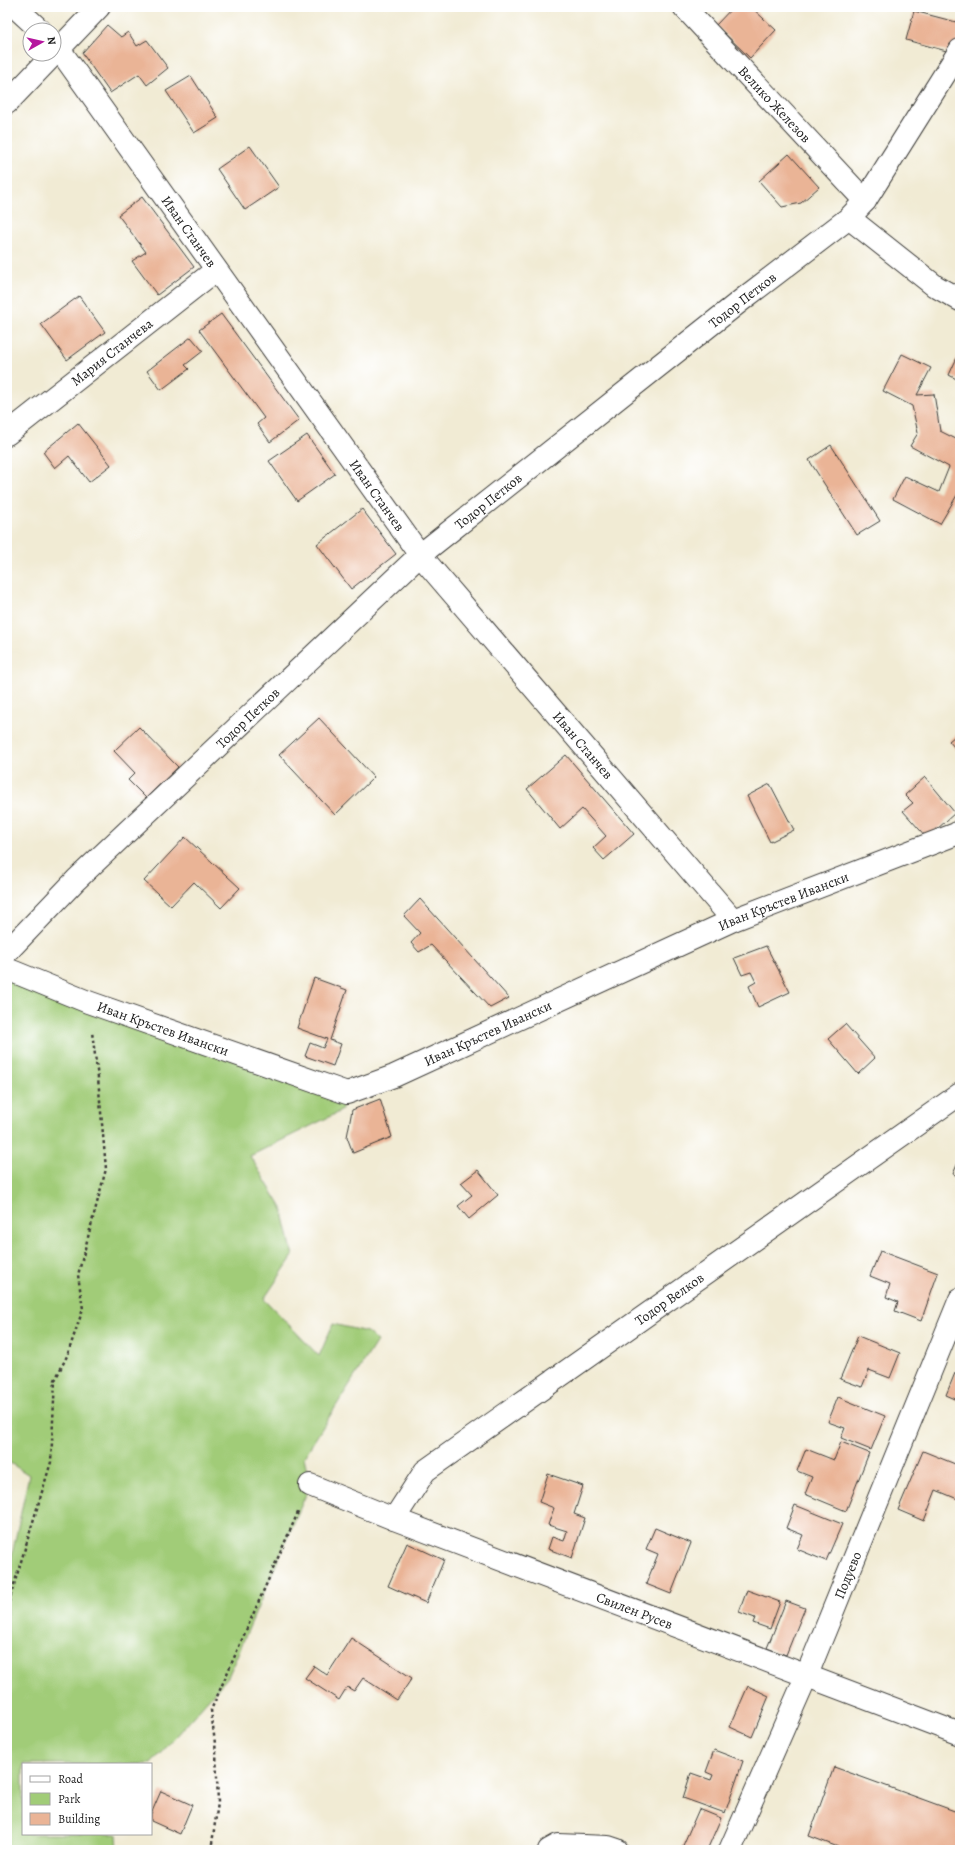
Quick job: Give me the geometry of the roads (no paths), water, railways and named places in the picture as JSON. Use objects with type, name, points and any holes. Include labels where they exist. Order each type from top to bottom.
[{"type":"street","points":[[15,7],[31,22]]},
{"type":"street","points":[[62,41],[99,7]]},
{"type":"street","name":"Велико Железов","points":[[684,7],[865,201]]},
{"type":"street","name":"Тодор Петков","points":[[7,952],[76,880],[420,555],[744,299],[850,218],[865,201],[960,50]]},
{"type":"street","name":"Иван Станчев","points":[[62,53],[420,555],[733,920]]},
{"type":"street","points":[[7,103],[43,62]]},
{"type":"street","points":[[850,218],[935,286],[960,300]]},
{"type":"street","name":"Мария Станчева","points":[[7,434],[216,270]]},
{"type":"street","name":"Иван Кръстев Ивански","points":[[7,970],[88,1002],[347,1093],[394,1076],[733,920],[956,834],[960,831]]},
{"type":"street","name":"Тодор Велков","points":[[394,1519],[425,1471],[960,1094]]},
{"type":"street","name":"Подуево","points":[[730,1850],[806,1677],[960,1299]]},
{"type":"street","name":"Свилен Русев","points":[[310,1485],[394,1519],[806,1677],[960,1734]]},
{"type":"street","points":[[549,1850],[558,1845],[608,1847],[616,1850]]}]
